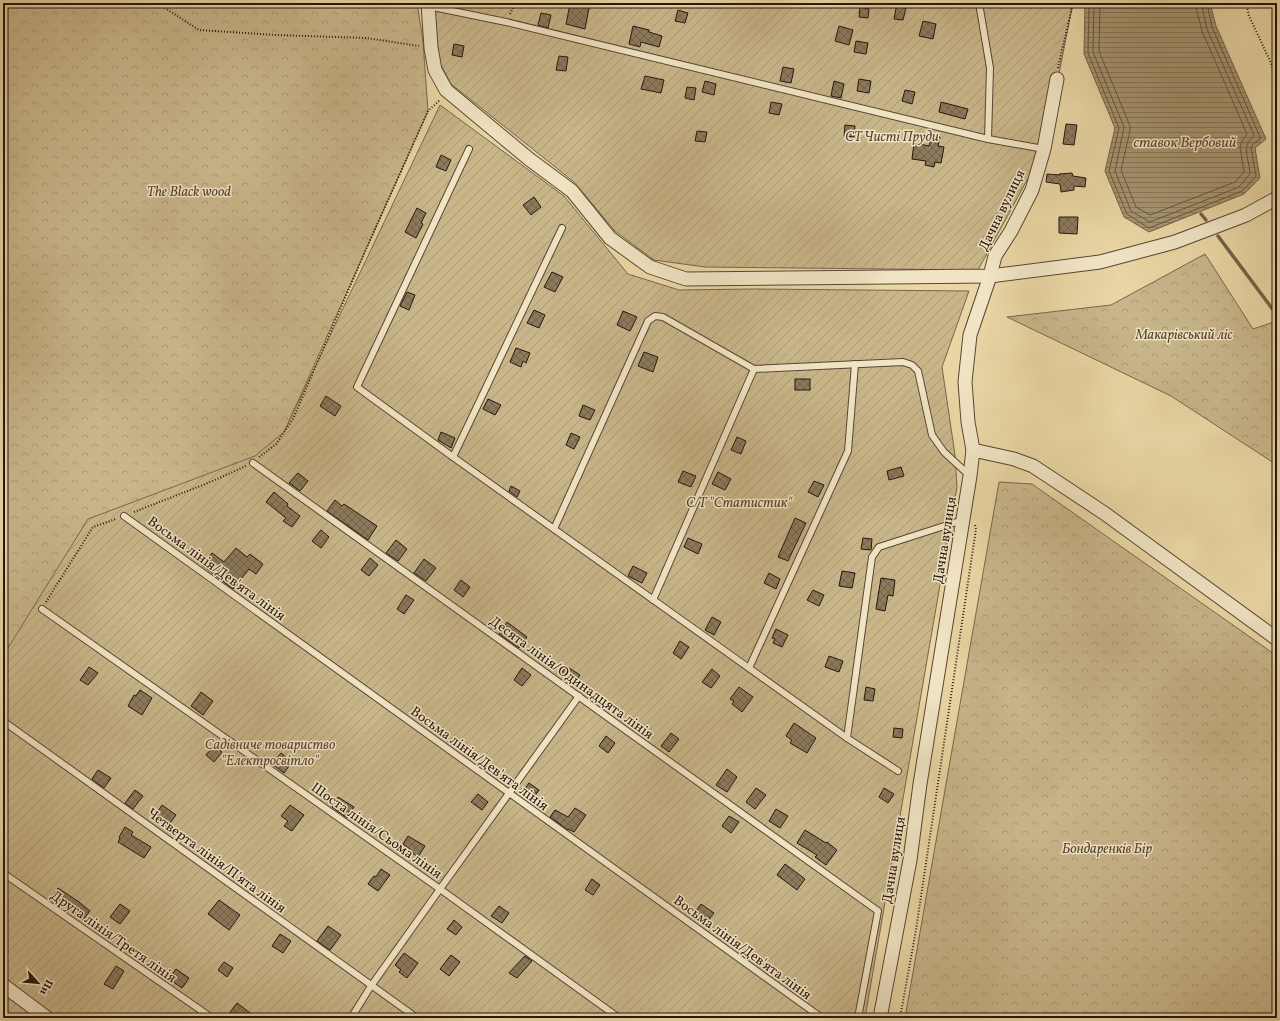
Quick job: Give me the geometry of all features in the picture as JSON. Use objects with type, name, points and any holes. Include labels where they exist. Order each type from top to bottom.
[{"type":"street","points":[[428,4],[434,70],[446,90],[572,191],[610,238],[650,267],[686,279],[990,276],[1100,262],[1175,242],[1246,215],[1277,198]]},
{"type":"street","name":"Дачна вулиця","points":[[880,1018],[910,860],[922,777],[969,521],[970,476],[973,450],[968,422],[965,382],[970,335],[990,276],[994,256],[1011,231],[1032,190],[1044,148],[1056,79]]},
{"type":"street","points":[[973,450],[1014,459],[1033,466],[1104,513],[1277,639]]},
{"type":"street","points":[[3,986],[47,1018]]},
{"type":"lane","points":[[978,3],[990,68],[988,139]]},
{"type":"lane","points":[[428,4],[988,139],[1044,148]]},
{"type":"lane","points":[[469,149],[357,387],[653,600],[847,738],[898,772]]},
{"type":"lane","points":[[453,457],[562,228]]},
{"type":"lane","points":[[554,529],[648,321],[655,316],[663,317],[754,369],[903,362],[912,365],[918,371],[932,435],[944,452],[970,476]]},
{"type":"lane","points":[[749,668],[848,451],[855,364]]},
{"type":"lane","points":[[653,600],[754,369]]},
{"type":"lane","name":"Десята лінія/Одинадцята лінія","points":[[253,463],[878,911],[858,1018]]},
{"type":"lane","name":"Восьма лінія/Дев'ята лінія","points":[[124,516],[822,1018]]},
{"type":"lane","points":[[847,738],[872,557],[879,546],[969,521]]},
{"type":"lane","name":"Шоста лінія/Сьома лінія","points":[[42,608],[440,889],[619,1018]]},
{"type":"lane","points":[[351,1018],[371,986],[579,696]]},
{"type":"lane","name":"Четверта лінія/П'ята лінія","points":[[3,721],[417,1018]]},
{"type":"lane","name":"Друга лінія/Третя лінія","points":[[3,873],[212,1018]]},
{"type":"path","points":[[158,3],[199,30],[366,38],[431,48]]},
{"type":"path","points":[[506,22],[516,3]]},
{"type":"path","points":[[1056,79],[1073,3]]},
{"type":"path","points":[[1246,3],[1249,16],[1271,63],[1277,86]]},
{"type":"path","points":[[42,608],[93,527],[208,483],[253,463],[276,444],[292,419],[428,111],[448,92]]},
{"type":"path","points":[[900,1018],[916,930],[976,529],[969,521]]},
{"type":"green space","name":"The Black wood","points":[[3,3],[417,3],[423,41],[428,111],[277,448],[3,656]]},
{"type":"green space","name":"СТ Чисті Пруди","points":[[431,3],[1073,3],[1044,149],[978,270],[705,267],[654,260],[615,231],[574,182],[451,84],[440,63]]},
{"type":"green space","points":[[440,105],[564,196],[628,274],[679,290],[753,289],[969,291],[942,367],[955,455],[957,487],[865,1018],[3,1018],[3,656],[88,519],[255,456],[284,432]]},
{"type":"green space","name":"Макарівський ліс","points":[[1205,254],[1253,329],[1277,321],[1277,465],[1171,396],[1007,317],[1111,305]]},
{"type":"green space","name":"Бондаренків Бір","points":[[999,482],[1032,484],[1277,656],[1277,1018],[905,1018]]},
{"type":"water","name":"ставок Вербовий","points":[[1085,3],[1210,3],[1216,26],[1266,139],[1255,148],[1260,178],[1244,194],[1149,232],[1124,217],[1105,171],[1115,128],[1084,54]]},
{"type":"building","points":[[897,3],[907,4],[903,20],[894,19]]},
{"type":"building","points":[[570,4],[589,8],[585,29],[566,24]]},
{"type":"building","points":[[860,7],[869,9],[868,18],[859,17]]},
{"type":"building","points":[[678,10],[688,13],[685,23],[675,21]]},
{"type":"building","points":[[541,13],[551,15],[548,28],[538,25]]},
{"type":"building","points":[[923,21],[936,24],[933,39],[919,36]]},
{"type":"building","points":[[633,26],[649,30],[649,32],[662,36],[659,47],[641,42],[640,47],[629,44]]},
{"type":"building","points":[[839,26],[853,30],[849,45],[835,41]]},
{"type":"building","points":[[856,41],[868,43],[866,54],[854,52]]},
{"type":"building","points":[[454,44],[464,46],[462,57],[452,55]]},
{"type":"building","points":[[559,56],[568,57],[566,71],[556,70]]},
{"type":"building","points":[[783,67],[794,69],[791,83],[780,81]]},
{"type":"building","points":[[645,76],[664,80],[661,93],[641,89]]},
{"type":"building","points":[[859,79],[871,81],[869,93],[857,91]]},
{"type":"building","points":[[705,81],[716,84],[714,95],[702,92]]},
{"type":"building","points":[[834,81],[844,84],[841,98],[831,96]]},
{"type":"building","points":[[687,87],[696,88],[694,100],[685,98]]},
{"type":"building","points":[[905,90],[915,92],[912,104],[902,101]]},
{"type":"building","points":[[771,102],[782,104],[779,115],[769,113]]},
{"type":"building","points":[[941,102],[968,109],[965,119],[939,112]]},
{"type":"building","points":[[1066,124],[1077,125],[1074,145],[1063,144]]},
{"type":"building","points":[[845,125],[855,126],[854,137],[844,136]]},
{"type":"building","points":[[697,131],[707,132],[705,142],[695,141]]},
{"type":"building","points":[[932,135],[940,137],[938,146],[944,147],[941,163],[935,162],[934,167],[925,165],[926,161],[912,159],[914,143],[929,146]]},
{"type":"building","points":[[441,155],[451,160],[446,171],[436,167]]},
{"type":"building","points":[[1072,173],[1073,176],[1086,178],[1085,187],[1074,186],[1074,190],[1061,192],[1060,184],[1046,182],[1047,174],[1060,175],[1059,174]]},
{"type":"building","points":[[534,197],[541,207],[531,215],[523,205]]},
{"type":"building","points":[[417,208],[426,213],[421,223],[423,224],[416,238],[405,232]]},
{"type":"building","points":[[1059,217],[1078,217],[1077,234],[1059,233]]},
{"type":"building","points":[[552,272],[563,277],[555,292],[544,287]]},
{"type":"building","points":[[407,292],[415,295],[409,310],[400,306]]},
{"type":"building","points":[[534,310],[545,315],[539,328],[527,323]]},
{"type":"building","points":[[623,311],[637,317],[630,331],[617,325]]},
{"type":"building","points":[[516,348],[530,353],[526,363],[523,361],[521,367],[510,362]]},
{"type":"building","points":[[644,352],[658,357],[653,372],[638,366]]},
{"type":"building","points":[[795,379],[810,379],[810,390],[795,390]]},
{"type":"building","points":[[326,396],[341,406],[335,416],[320,406]]},
{"type":"building","points":[[488,399],[501,405],[495,415],[483,409]]},
{"type":"building","points":[[583,405],[595,410],[590,420],[579,416]]},
{"type":"building","points":[[441,432],[455,438],[451,448],[438,440]]},
{"type":"building","points":[[571,433],[580,437],[574,449],[566,445]]},
{"type":"building","points":[[737,437],[746,441],[741,454],[731,450]]},
{"type":"building","points":[[901,467],[904,476],[889,480],[887,471]]},
{"type":"building","points":[[683,471],[696,476],[691,487],[678,482]]},
{"type":"building","points":[[718,472],[731,479],[725,490],[712,484]]},
{"type":"building","points":[[298,473],[308,481],[300,491],[289,483]]},
{"type":"building","points":[[814,481],[824,485],[818,497],[808,492]]},
{"type":"building","points":[[511,486],[520,491],[517,497],[509,491]]},
{"type":"building","points":[[274,492],[288,504],[287,506],[300,516],[292,527],[283,521],[286,518],[266,502]]},
{"type":"building","points":[[335,500],[342,506],[344,504],[377,526],[368,540],[327,511]]},
{"type":"building","points":[[795,518],[806,523],[788,561],[778,557]]},
{"type":"building","points":[[321,530],[329,537],[321,548],[312,541]]},
{"type":"building","points":[[688,538],[702,544],[698,554],[684,547]]},
{"type":"building","points":[[863,538],[872,539],[871,550],[861,549]]},
{"type":"building","points":[[396,540],[407,549],[398,561],[386,553]]},
{"type":"building","points":[[236,548],[247,557],[250,554],[263,564],[256,574],[249,569],[233,589],[202,565],[212,553],[224,562]]},
{"type":"building","points":[[370,558],[378,565],[369,576],[361,570]]},
{"type":"building","points":[[424,559],[436,568],[426,581],[414,573]]},
{"type":"building","points":[[633,566],[647,573],[642,583],[628,576]]},
{"type":"building","points":[[842,571],[855,573],[852,588],[839,586]]},
{"type":"building","points":[[769,573],[780,579],[776,589],[764,583]]},
{"type":"building","points":[[881,578],[895,580],[893,596],[888,595],[885,611],[876,609]]},
{"type":"building","points":[[461,580],[470,587],[463,597],[454,590]]},
{"type":"building","points":[[813,590],[824,595],[819,606],[807,600]]},
{"type":"building","points":[[406,595],[414,600],[404,614],[397,609]]},
{"type":"building","points":[[712,617],[721,622],[714,635],[705,630]]},
{"type":"building","points":[[507,622],[527,637],[519,648],[499,634]]},
{"type":"building","points":[[776,629],[788,635],[782,647],[773,643],[775,639],[772,638]]},
{"type":"building","points":[[680,641],[689,647],[681,659],[673,653]]},
{"type":"building","points":[[829,656],[843,661],[839,672],[825,667]]},
{"type":"building","points":[[566,666],[580,675],[575,683],[561,674]]},
{"type":"building","points":[[89,667],[98,673],[88,685],[80,680]]},
{"type":"building","points":[[522,668],[531,675],[522,686],[514,680]]},
{"type":"building","points":[[712,669],[720,676],[711,688],[702,682]]},
{"type":"building","points":[[739,687],[753,697],[742,712],[732,704],[734,701],[730,699]]},
{"type":"building","points":[[866,687],[875,689],[873,701],[864,700]]},
{"type":"building","points":[[140,690],[152,698],[142,715],[128,706],[134,695],[136,696]]},
{"type":"building","points":[[201,692],[213,701],[203,715],[191,706]]},
{"type":"building","points":[[794,723],[816,738],[807,753],[790,743],[792,740],[786,736]]},
{"type":"building","points":[[894,728],[903,729],[902,738],[893,737]]},
{"type":"building","points":[[671,733],[679,739],[669,752],[661,746]]},
{"type":"building","points":[[606,736],[615,743],[608,753],[599,746]]},
{"type":"building","points":[[214,746],[222,752],[214,762],[206,755]]},
{"type":"building","points":[[281,753],[292,762],[284,773],[272,764]]},
{"type":"building","points":[[727,769],[737,777],[727,792],[716,785]]},
{"type":"building","points":[[98,770],[111,778],[104,788],[92,779]]},
{"type":"building","points":[[529,783],[539,790],[531,801],[521,794]]},
{"type":"building","points":[[756,788],[766,795],[755,809],[746,802]]},
{"type":"building","points":[[884,788],[894,794],[888,803],[879,797]]},
{"type":"building","points":[[135,790],[143,796],[133,809],[125,803]]},
{"type":"building","points":[[478,794],[488,802],[482,810],[471,802]]},
{"type":"building","points":[[338,797],[354,807],[347,818],[332,807]]},
{"type":"building","points":[[162,805],[176,815],[167,827],[159,821],[161,817],[156,814]]},
{"type":"building","points":[[290,805],[304,815],[292,831],[284,826],[288,821],[281,816]]},
{"type":"building","points":[[575,808],[586,815],[574,832],[568,830],[550,817],[555,810],[568,817]]},
{"type":"building","points":[[776,809],[788,816],[780,828],[769,821]]},
{"type":"building","points":[[729,816],[739,822],[731,833],[722,826]]},
{"type":"building","points":[[125,827],[133,832],[131,835],[151,847],[144,858],[118,842],[119,837]]},
{"type":"building","points":[[805,830],[826,843],[827,842],[837,850],[826,865],[815,857],[817,855],[797,843]]},
{"type":"building","points":[[408,836],[425,846],[418,857],[409,851],[410,849],[403,844]]},
{"type":"building","points":[[785,864],[805,879],[797,890],[777,875]]},
{"type":"building","points":[[381,869],[390,875],[378,891],[368,884],[374,876],[376,877]]},
{"type":"building","points":[[592,879],[600,885],[593,895],[585,890]]},
{"type":"building","points":[[58,888],[90,911],[83,920],[63,904],[62,906],[51,899]]},
{"type":"building","points":[[219,900],[240,915],[229,930],[208,914]]},
{"type":"building","points":[[120,904],[130,911],[120,924],[110,917]]},
{"type":"building","points":[[701,904],[714,913],[705,924],[693,915]]},
{"type":"building","points":[[499,906],[509,913],[502,923],[491,916]]},
{"type":"building","points":[[454,920],[462,927],[456,935],[447,929]]},
{"type":"building","points":[[328,926],[341,935],[330,950],[317,941]]},
{"type":"building","points":[[280,934],[291,941],[283,953],[272,946]]},
{"type":"building","points":[[404,953],[418,963],[407,978],[399,972],[401,970],[395,965]]},
{"type":"building","points":[[451,955],[460,962],[449,976],[440,969]]},
{"type":"building","points":[[525,956],[532,961],[517,978],[509,973]]},
{"type":"building","points":[[224,962],[233,968],[227,977],[218,970]]},
{"type":"building","points":[[116,966],[124,971],[113,989],[104,984]]},
{"type":"building","points":[[176,969],[189,978],[182,988],[169,979]]},
{"type":"building","points":[[237,1003],[257,1018],[234,1018],[229,1014]]},
{"type":"waterway","points":[[1201,214],[1206,220]]},
{"type":"waterway","points":[[1218,236],[1277,315]]},
{"type":"park label","name":"С/Т \"Статистик\"","points":[[739,502]]},
{"type":"park label","name":"Садівниче товариство \"Електросвітло\"","points":[[270,752]]}]
